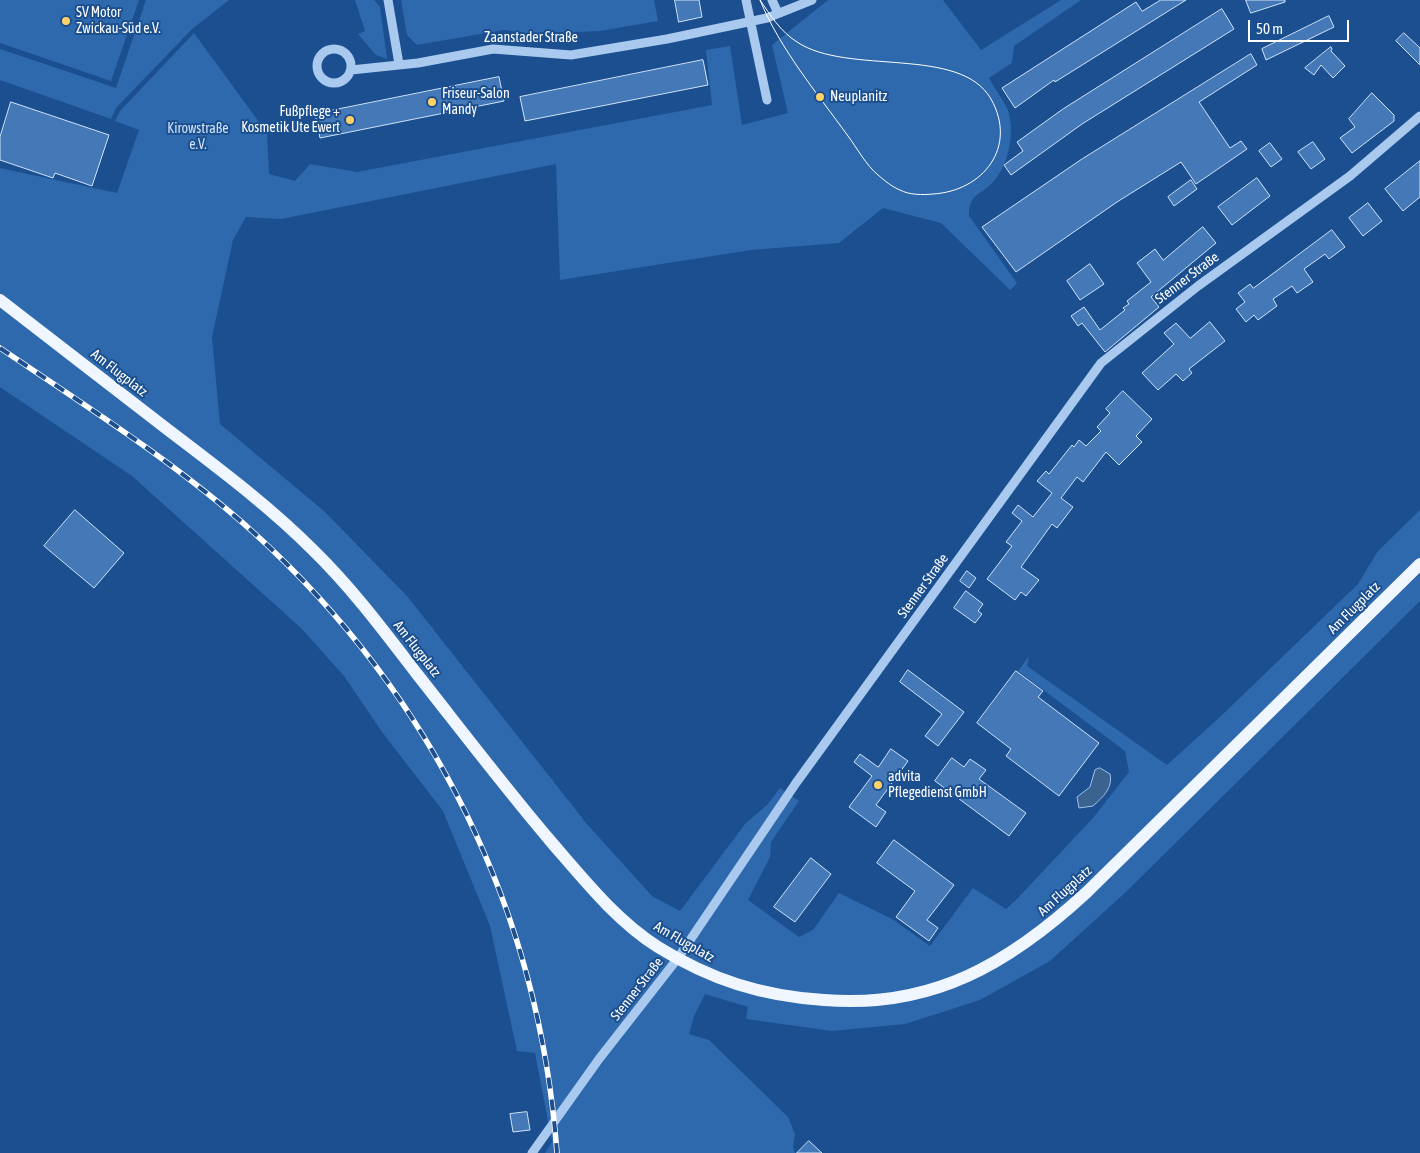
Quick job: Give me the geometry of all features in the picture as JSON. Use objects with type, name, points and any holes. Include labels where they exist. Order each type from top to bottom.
[{"type":"main road","name":"Am Flugplatz","points":[[0,300],[253,495],[313,550],[364,604],[506,787],[598,895],[644,937],[678,958],[732,984],[759,992],[796,998],[857,1002],[924,992],[949,985],[994,964],[1032,939],[1087,892],[1420,564]]},
{"type":"street","points":[[388,0],[399,64]]},
{"type":"street","points":[[746,0],[767,100]]},
{"type":"street","points":[[772,0],[778,13]]},
{"type":"street","name":"Zaanstader Straße","points":[[352,70],[494,49],[571,55],[667,39],[750,20],[767,18],[812,0]]},
{"type":"street","name":"Stenner Straße","points":[[532,1153],[600,1059],[678,958],[796,783],[1101,363],[1198,286],[1361,167],[1420,116]]},
{"type":"green space","name":"SV Motor Zwickau-Süd e.V.","points":[[0,0],[139,0],[111,81],[0,43]]},
{"type":"green space","points":[[146,0],[229,0],[191,30],[116,108],[111,119],[0,80],[0,49],[116,88]]},
{"type":"green space","points":[[355,0],[374,0],[380,7],[387,59],[376,55],[358,34],[365,31]]},
{"type":"green space","points":[[401,0],[654,0],[658,21],[600,31],[532,34],[504,30],[417,45],[407,35]]},
{"type":"green space","name":"Kirowstraße e.V.","points":[[828,0],[943,0],[981,50],[1061,0],[1081,0],[1014,46],[1012,63],[989,78],[1010,116],[1010,146],[999,174],[989,186],[973,198],[969,216],[1017,283],[1010,290],[941,223],[883,208],[839,243],[751,250],[560,280],[556,164],[281,219],[246,217],[233,240],[212,337],[220,424],[325,512],[407,596],[587,824],[652,896],[680,911],[745,824],[767,805],[780,788],[799,801],[771,842],[770,857],[748,900],[799,937],[813,930],[839,893],[892,919],[930,946],[973,888],[1006,909],[1093,818],[1129,772],[1125,751],[1018,671],[1029,656],[1027,666],[1167,765],[1221,716],[1358,584],[1378,551],[1420,510],[1420,601],[1127,891],[1050,961],[980,1000],[905,1024],[832,1031],[746,1019],[748,1007],[705,994],[694,1016],[689,1034],[709,1040],[788,1117],[795,1134],[793,1147],[795,1153],[545,1153],[552,1142],[535,1053],[517,1051],[490,926],[443,811],[382,732],[344,676],[301,628],[132,476],[0,387],[0,168],[117,193],[139,130],[115,121],[120,111],[194,33],[267,133],[269,174],[295,181],[310,164],[357,172],[712,105],[706,50],[730,46],[742,125],[788,113],[772,45]]},
{"type":"shaded area","points":[[1100,768],[1110,774],[1109,788],[1104,796],[1093,806],[1079,808],[1077,797],[1090,787],[1095,770]]},
{"type":"building","points":[[675,0],[699,0],[702,17],[679,22]]},
{"type":"building","points":[[1161,0],[1186,0],[1055,82],[1054,80],[1015,108],[1002,88],[1136,2],[1142,11]]},
{"type":"building","points":[[1246,0],[1285,0],[1285,2],[1251,13]]},
{"type":"building","points":[[1222,9],[1234,29],[1082,124],[1011,175],[1004,165],[1023,151],[1017,142],[1063,109]]},
{"type":"building","points":[[1329,16],[1334,27],[1266,60],[1262,49]]},
{"type":"building","points":[[1404,33],[1420,48],[1420,65],[1396,41]]},
{"type":"building","points":[[1331,47],[1331,51],[1345,66],[1333,78],[1321,65],[1314,75],[1305,68]]},
{"type":"building","points":[[1251,54],[1257,65],[1199,102],[1230,148],[1241,141],[1247,149],[1196,184],[1181,162],[1117,202],[1016,272],[982,227],[1082,159]]},
{"type":"building","points":[[703,60],[708,85],[525,121],[520,97]]},
{"type":"building","points":[[499,77],[504,101],[320,138],[315,114]]},
{"type":"building","points":[[1372,93],[1394,115],[1394,121],[1352,153],[1340,138],[1355,127],[1349,119]]},
{"type":"building","points":[[11,102],[109,135],[92,186],[55,173],[53,178],[0,160],[0,137]]},
{"type":"building","points":[[1313,142],[1325,159],[1311,169],[1298,152]]},
{"type":"building","points":[[1270,143],[1282,159],[1271,167],[1259,151]]},
{"type":"building","points":[[1420,161],[1420,197],[1403,211],[1385,189]]},
{"type":"building","points":[[1257,178],[1270,196],[1232,225],[1218,207]]},
{"type":"building","points":[[1191,180],[1197,189],[1174,206],[1168,197]]},
{"type":"building","points":[[1368,203],[1382,221],[1363,236],[1349,218]]},
{"type":"building","points":[[1203,227],[1216,243],[1151,297],[1159,307],[1105,352],[1082,323],[1078,326],[1071,316],[1084,307],[1100,330],[1125,310],[1123,308],[1129,304],[1127,301],[1151,282],[1137,263],[1155,249],[1163,260]]},
{"type":"building","points":[[1332,230],[1345,247],[1329,259],[1325,254],[1304,269],[1313,282],[1297,293],[1292,286],[1273,299],[1277,306],[1258,320],[1254,315],[1246,322],[1236,309],[1245,302],[1238,293],[1250,284],[1253,288]]},
{"type":"building","points":[[1090,264],[1104,284],[1080,300],[1067,281]]},
{"type":"building","points":[[1210,322],[1225,341],[1189,369],[1192,373],[1183,381],[1176,374],[1158,390],[1142,373],[1174,344],[1164,333],[1176,323],[1190,338]]},
{"type":"building","points":[[1123,391],[1152,419],[1136,436],[1142,442],[1119,465],[1106,452],[1083,482],[1077,477],[1061,498],[1073,507],[1057,528],[1052,524],[1021,567],[1039,580],[1026,596],[1021,592],[1015,600],[987,579],[1012,546],[1006,542],[1022,521],[1012,513],[1018,505],[1033,517],[1052,493],[1037,481],[1046,471],[1049,474],[1072,445],[1074,447],[1079,440],[1086,446],[1101,431],[1097,427],[1110,413],[1106,409]]},
{"type":"building","points":[[75,510],[124,553],[94,588],[44,546]]},
{"type":"building","points":[[967,571],[976,578],[969,588],[960,581]]},
{"type":"building","points":[[966,591],[983,604],[978,611],[982,614],[975,623],[954,608]]},
{"type":"building","points":[[908,670],[964,712],[938,746],[925,736],[942,714],[900,682]]},
{"type":"building","points":[[1016,671],[1043,691],[1038,697],[1099,743],[1059,796],[1006,756],[1011,749],[977,723]]},
{"type":"building","name":"advita Pflegedienst GmbH","points":[[891,749],[908,761],[876,805],[886,812],[876,827],[849,807],[872,776],[854,762],[860,754],[878,767]]},
{"type":"building","points":[[952,758],[964,767],[970,759],[986,770],[979,779],[1026,813],[1009,836],[935,781]]},
{"type":"building","points":[[894,840],[954,885],[927,920],[938,928],[929,941],[896,917],[915,891],[877,863]]},
{"type":"building","points":[[811,858],[831,874],[795,922],[774,907]]},
{"type":"building","points":[[527,1112],[530,1130],[513,1132],[510,1114]]},
{"type":"building","points":[[809,1141],[822,1153],[797,1153]]},
{"type":"tram line","points":[[760,0],[776,23],[786,33],[797,42],[819,52],[844,58],[929,66],[955,72],[976,82],[991,99],[998,117],[1000,134],[998,149],[991,163],[967,185],[951,191],[912,194],[904,192],[888,183],[866,161],[788,53],[760,0]]},
{"type":"railway","points":[[0,348],[162,459],[253,532],[317,596],[374,664],[424,736],[466,813],[500,893],[527,977],[546,1064],[557,1153]]},
{"type":"place","name":"SV Motor Zwickau-Süd e.V.","points":[[66,21]]},
{"type":"place","name":"Neuplanitz","points":[[820,97]]},
{"type":"place","name":"Friseur-Salon Mandy","points":[[432,102]]},
{"type":"place","name":"Fußpflege + Kosmetik Ute Ewert","points":[[350,120]]},
{"type":"place","name":"advita Pflegedienst GmbH","points":[[878,785]]}]
